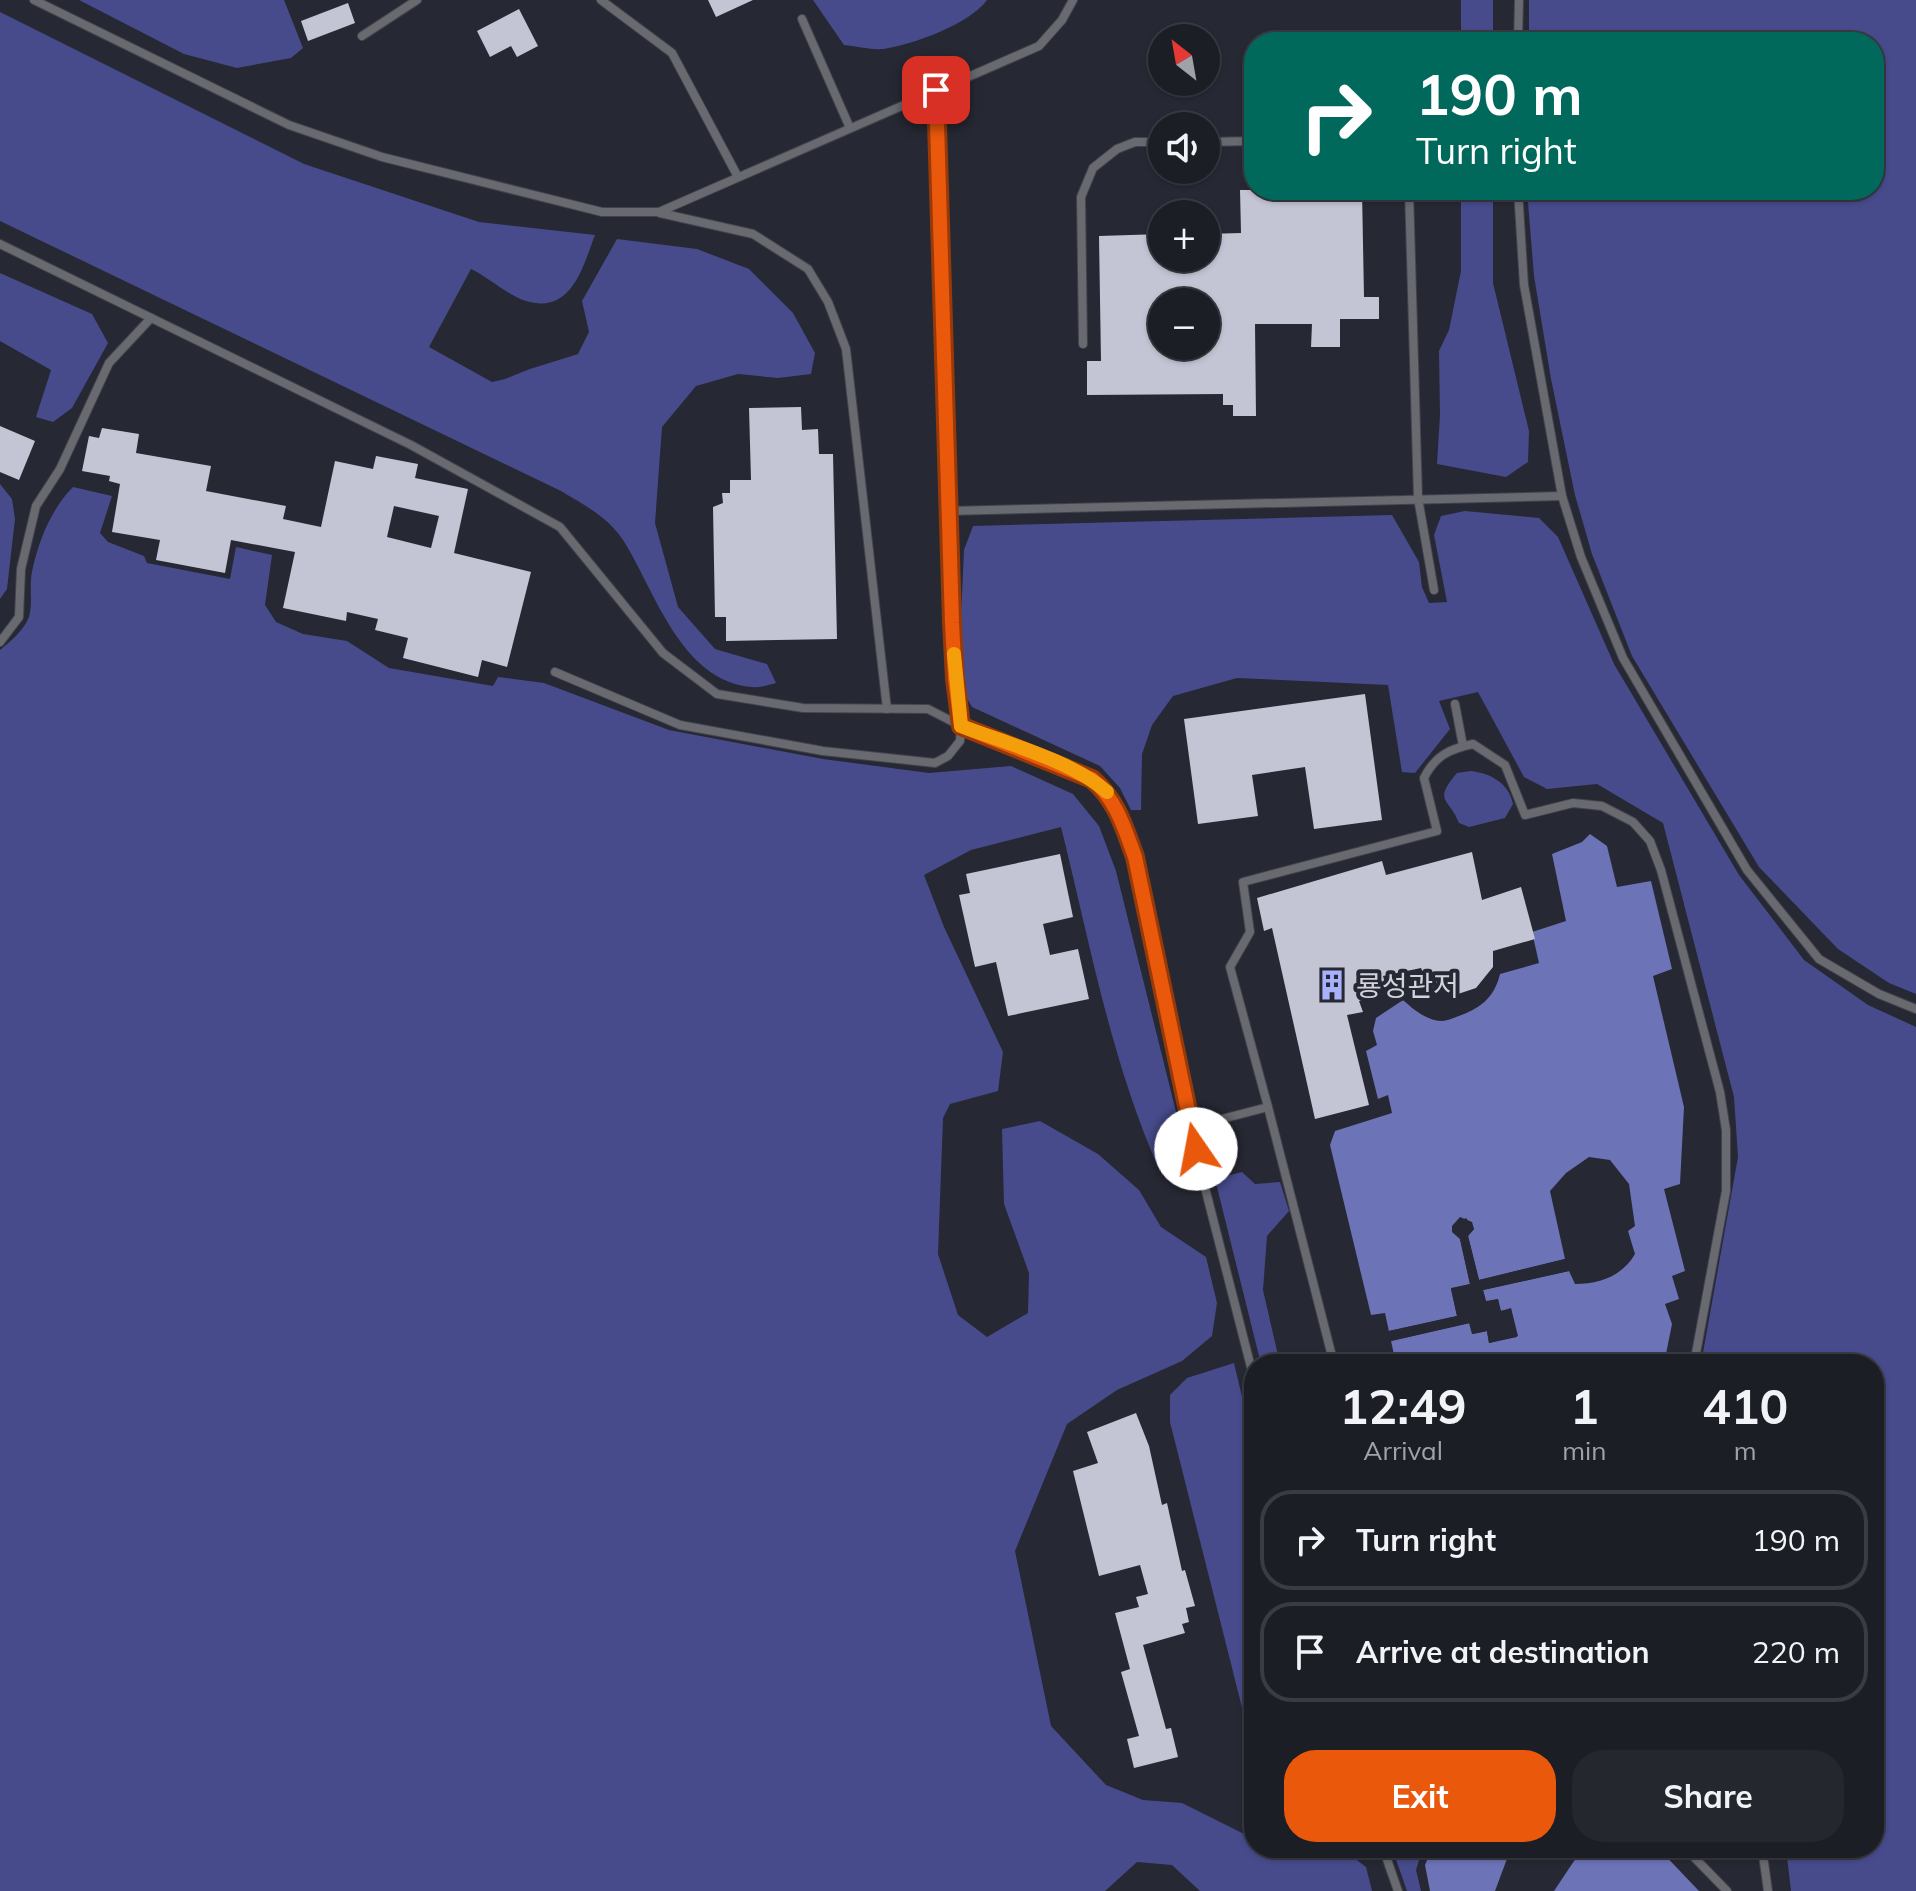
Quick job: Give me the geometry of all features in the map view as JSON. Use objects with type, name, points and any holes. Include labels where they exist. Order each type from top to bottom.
[{"type":"lane","points":[[34,0],[289,125],[382,157],[602,212],[659,212],[753,234],[808,269],[828,302],[846,349],[887,709]]},
{"type":"lane","points":[[362,36],[417,0]]},
{"type":"lane","points":[[601,0],[672,53],[738,177]]},
{"type":"lane","points":[[659,212],[1039,46],[1062,20],[1073,0]]},
{"type":"lane","points":[[1518,32],[1519,0]]},
{"type":"lane","points":[[802,19],[850,128]]},
{"type":"lane","points":[[555,672],[680,725],[823,751],[935,763],[948,756],[960,741],[948,511],[936,90]]},
{"type":"lane","points":[[1220,142],[1244,141]]},
{"type":"lane","points":[[1083,344],[1081,197],[1093,168],[1117,149],[1135,142],[1148,142]]},
{"type":"lane","points":[[1409,200],[1418,498],[1434,590]]},
{"type":"lane","points":[[1519,200],[1524,285],[1562,496],[1581,557],[1623,658],[1747,870],[1819,959],[1879,994],[1916,1009]]},
{"type":"lane","points":[[0,244],[411,445],[560,527],[663,653],[717,694],[803,708],[928,709],[961,726],[1092,779],[1108,793],[1135,857],[1191,1127],[1248,1354]]},
{"type":"lane","points":[[0,642],[19,617],[21,569],[36,506],[60,469],[109,363],[151,318]]},
{"type":"lane","points":[[948,511],[1562,496]]},
{"type":"lane","points":[[1455,704],[1463,746]]},
{"type":"lane","points":[[1331,1354],[1230,967],[1250,932],[1243,882],[1437,831],[1424,778],[1431,765],[1447,749],[1473,744],[1505,765],[1525,815],[1573,803],[1602,806],[1633,822],[1650,841],[1661,870],[1720,1092],[1726,1130],[1726,1191],[1696,1354]]},
{"type":"lane","points":[[1191,1127],[1268,1107]]},
{"type":"lane","points":[[1386,1858],[1398,1891]]},
{"type":"lane","points":[[1695,1858],[1727,1891]]},
{"type":"lane","points":[[1763,1858],[1768,1891]]},
{"type":"shaded area","points":[[79,0],[284,0],[303,48],[291,58],[237,68],[184,54]]},
{"type":"shaded area","points":[[813,0],[987,0],[968,17],[940,32],[895,47],[878,49],[844,45]]},
{"type":"shaded area","points":[[1461,0],[1493,0],[1493,32],[1461,32]]},
{"type":"shaded area","points":[[1529,0],[1916,0],[1916,994],[1889,983],[1838,949],[1759,867],[1632,656],[1592,554],[1575,495],[1534,276],[1528,200],[1884,200],[1884,32],[1529,32]]},
{"type":"shaded area","points":[[0,12],[304,164],[479,222],[595,235],[573,285],[554,301],[542,303],[519,299],[471,269],[429,347],[492,382],[578,354],[589,332],[582,301],[617,239],[697,249],[749,269],[793,313],[815,353],[811,374],[778,378],[738,374],[696,386],[662,427],[655,523],[678,607],[715,649],[767,664],[776,683],[752,687],[727,681],[706,669],[672,630],[617,532],[595,512],[561,491],[0,221]]},
{"type":"shaded area","points":[[1461,200],[1493,200],[1493,283],[1529,431],[1528,462],[1506,477],[1437,464],[1439,351],[1449,330],[1461,271]]},
{"type":"shaded area","points":[[0,273],[92,314],[108,343],[72,408],[53,422],[36,417],[51,370],[0,341]]},
{"type":"shaded area","points":[[0,484],[12,499],[15,519],[7,589],[0,599]]},
{"type":"shaded area","points":[[73,487],[112,496],[100,533],[108,542],[144,556],[147,563],[230,579],[236,547],[272,555],[265,605],[276,622],[303,634],[347,641],[389,668],[493,686],[498,677],[544,683],[669,730],[823,759],[929,773],[1011,766],[1073,794],[1099,826],[1116,871],[1189,1164],[1160,1171],[1143,1130],[1103,1002],[1061,827],[971,850],[924,875],[944,927],[1003,1052],[998,1091],[950,1104],[943,1118],[938,1254],[958,1315],[987,1337],[1028,1313],[1029,1273],[1004,1204],[1002,1129],[1040,1121],[1098,1154],[1139,1190],[1161,1227],[1206,1257],[1217,1303],[1212,1336],[1182,1361],[1117,1390],[1067,1424],[1015,1551],[1051,1726],[1106,1785],[1143,1800],[1182,1803],[1244,1834],[1244,1858],[1354,1858],[1366,1867],[1372,1891],[1200,1891],[1172,1865],[1137,1862],[1105,1891],[0,1891],[0,650],[27,622],[31,606],[31,577],[38,549],[46,526]]},
{"type":"shaded area","points":[[1465,511],[1539,518],[1558,537],[1614,664],[1739,875],[1804,960],[1868,1005],[1916,1027],[1916,1891],[1791,1891],[1787,1858],[1884,1858],[1884,1354],[1703,1354],[1738,1157],[1734,1097],[1663,823],[1597,784],[1547,789],[1524,777],[1478,692],[1439,701],[1450,729],[1415,773],[1402,772],[1388,685],[1237,678],[1173,696],[1152,725],[1142,754],[1141,810],[1131,810],[1120,788],[1100,766],[972,707],[958,683],[964,550],[973,526],[1392,515],[1419,562],[1422,587],[1429,603],[1447,602],[1434,535],[1441,516]]},
{"type":"shaded area","points":[[1471,771],[1492,777],[1507,790],[1513,804],[1505,818],[1469,827],[1459,823],[1444,795],[1457,773]]},
{"type":"shaded area","points":[[1590,834],[1607,846],[1617,887],[1651,881],[1672,969],[1653,976],[1684,1107],[1680,1184],[1664,1189],[1685,1271],[1672,1276],[1679,1299],[1665,1304],[1672,1324],[1666,1354],[1394,1354],[1391,1341],[1470,1323],[1473,1334],[1487,1331],[1489,1343],[1517,1337],[1511,1309],[1500,1311],[1498,1299],[1486,1302],[1483,1290],[1569,1271],[1575,1284],[1593,1282],[1617,1273],[1635,1254],[1628,1231],[1635,1226],[1629,1184],[1610,1160],[1589,1157],[1566,1173],[1550,1191],[1565,1259],[1479,1280],[1468,1236],[1474,1229],[1466,1218],[1453,1226],[1460,1239],[1470,1284],[1451,1289],[1457,1316],[1389,1331],[1390,1338],[1385,1313],[1371,1315],[1330,1145],[1335,1131],[1392,1113],[1388,1095],[1378,1099],[1366,1051],[1377,1045],[1373,1031],[1376,1018],[1403,1000],[1426,1017],[1443,1021],[1452,1019],[1484,1002],[1494,990],[1500,974],[1539,963],[1532,932],[1566,921],[1552,854],[1582,842]]},
{"type":"shaded area","points":[[1242,1172],[1255,1184],[1280,1182],[1289,1211],[1267,1236],[1263,1290],[1278,1354],[1259,1354],[1215,1179]]},
{"type":"shaded area","points":[[1234,1363],[1244,1405],[1244,1715],[1170,1422],[1170,1395],[1187,1378]]},
{"type":"shaded area","points":[[1395,1858],[1420,1858],[1416,1870],[1421,1891],[1407,1891]]},
{"type":"shaded area","points":[[1428,1858],[1507,1858],[1495,1891],[1430,1891],[1425,1865]]},
{"type":"shaded area","points":[[1577,1858],[1668,1858],[1699,1891],[1554,1891]]},
{"type":"pier","points":[[1460,1217],[1472,1222],[1474,1229],[1468,1236],[1479,1280],[1565,1259],[1566,1263],[1478,1284],[1464,1236],[1470,1229],[1469,1224],[1462,1221],[1456,1231],[1464,1237],[1474,1284],[1472,1288],[1456,1291],[1460,1318],[1394,1336],[1470,1319],[1475,1330],[1489,1328],[1492,1338],[1513,1333],[1508,1313],[1498,1314],[1495,1304],[1483,1304],[1480,1287],[1567,1267],[1569,1271],[1483,1290],[1486,1301],[1498,1299],[1501,1311],[1511,1308],[1518,1336],[1489,1343],[1487,1331],[1472,1334],[1469,1323],[1391,1341],[1389,1331],[1457,1316],[1451,1288],[1470,1284],[1460,1239],[1452,1232],[1452,1226]]},
{"type":"building","points":[[708,0],[753,0],[716,17]]},
{"type":"building","points":[[348,3],[355,23],[308,41],[301,21]]},
{"type":"building","points":[[519,9],[538,46],[517,57],[511,46],[490,57],[477,31]]},
{"type":"building","points":[[1240,190],[1244,190],[1244,200],[1362,200],[1364,297],[1379,297],[1379,319],[1340,319],[1340,347],[1311,347],[1312,324],[1255,324],[1256,416],[1233,416],[1233,405],[1223,405],[1223,394],[1087,395],[1087,361],[1101,361],[1099,236],[1148,234],[1148,272],[1220,272],[1220,234],[1241,233]]},
{"type":"building","points":[[801,407],[802,430],[818,429],[819,454],[833,454],[837,639],[726,641],[726,617],[715,617],[713,507],[723,503],[722,493],[730,493],[730,480],[751,480],[749,408]]},
{"type":"building","points":[[0,426],[35,441],[19,480],[0,472]]},
{"type":"building","points":[[102,428],[139,434],[136,453],[211,466],[206,491],[286,506],[283,519],[321,527],[335,461],[373,469],[376,456],[418,464],[415,478],[468,489],[454,553],[531,572],[507,667],[482,660],[478,677],[403,658],[408,638],[375,630],[378,619],[347,612],[346,621],[283,608],[295,552],[231,540],[225,573],[156,560],[160,540],[112,532],[120,484],[109,481],[110,476],[82,471],[89,436],[99,438]],"holes":[[[394,506],[439,516],[431,548],[387,537]]]},
{"type":"building","points":[[1365,694],[1382,820],[1314,829],[1305,767],[1252,775],[1258,816],[1198,824],[1184,719]]},
{"type":"building","name":"룡성관저","points":[[1472,852],[1482,900],[1521,887],[1535,939],[1493,951],[1493,967],[1476,988],[1455,995],[1429,986],[1421,968],[1383,976],[1385,983],[1369,987],[1372,996],[1359,1001],[1363,1012],[1347,1015],[1369,1105],[1315,1119],[1272,928],[1264,931],[1257,898],[1382,861],[1386,875]]},
{"type":"building","points":[[1060,854],[1073,917],[1043,924],[1050,955],[1078,949],[1089,999],[1008,1016],[996,962],[975,967],[959,895],[970,893],[966,874]]},
{"type":"building","points":[[1136,1413],[1149,1446],[1162,1505],[1167,1503],[1182,1571],[1185,1570],[1195,1606],[1186,1608],[1189,1622],[1182,1624],[1185,1633],[1143,1645],[1166,1729],[1171,1728],[1178,1757],[1134,1768],[1127,1739],[1139,1736],[1121,1672],[1130,1669],[1115,1613],[1139,1607],[1136,1597],[1148,1594],[1140,1565],[1099,1576],[1073,1471],[1098,1463],[1087,1432]]},
{"type":"slow traffic","points":[[954,654],[961,726],[1065,766],[1092,779],[1107,792]]},
{"type":"place","name":"룡성관저","points":[[1332,985]]},
{"type":"route","points":[[936,90],[952,623],[961,726],[1092,779],[1108,793],[1120,814],[1135,857],[1196,1149]]}]
